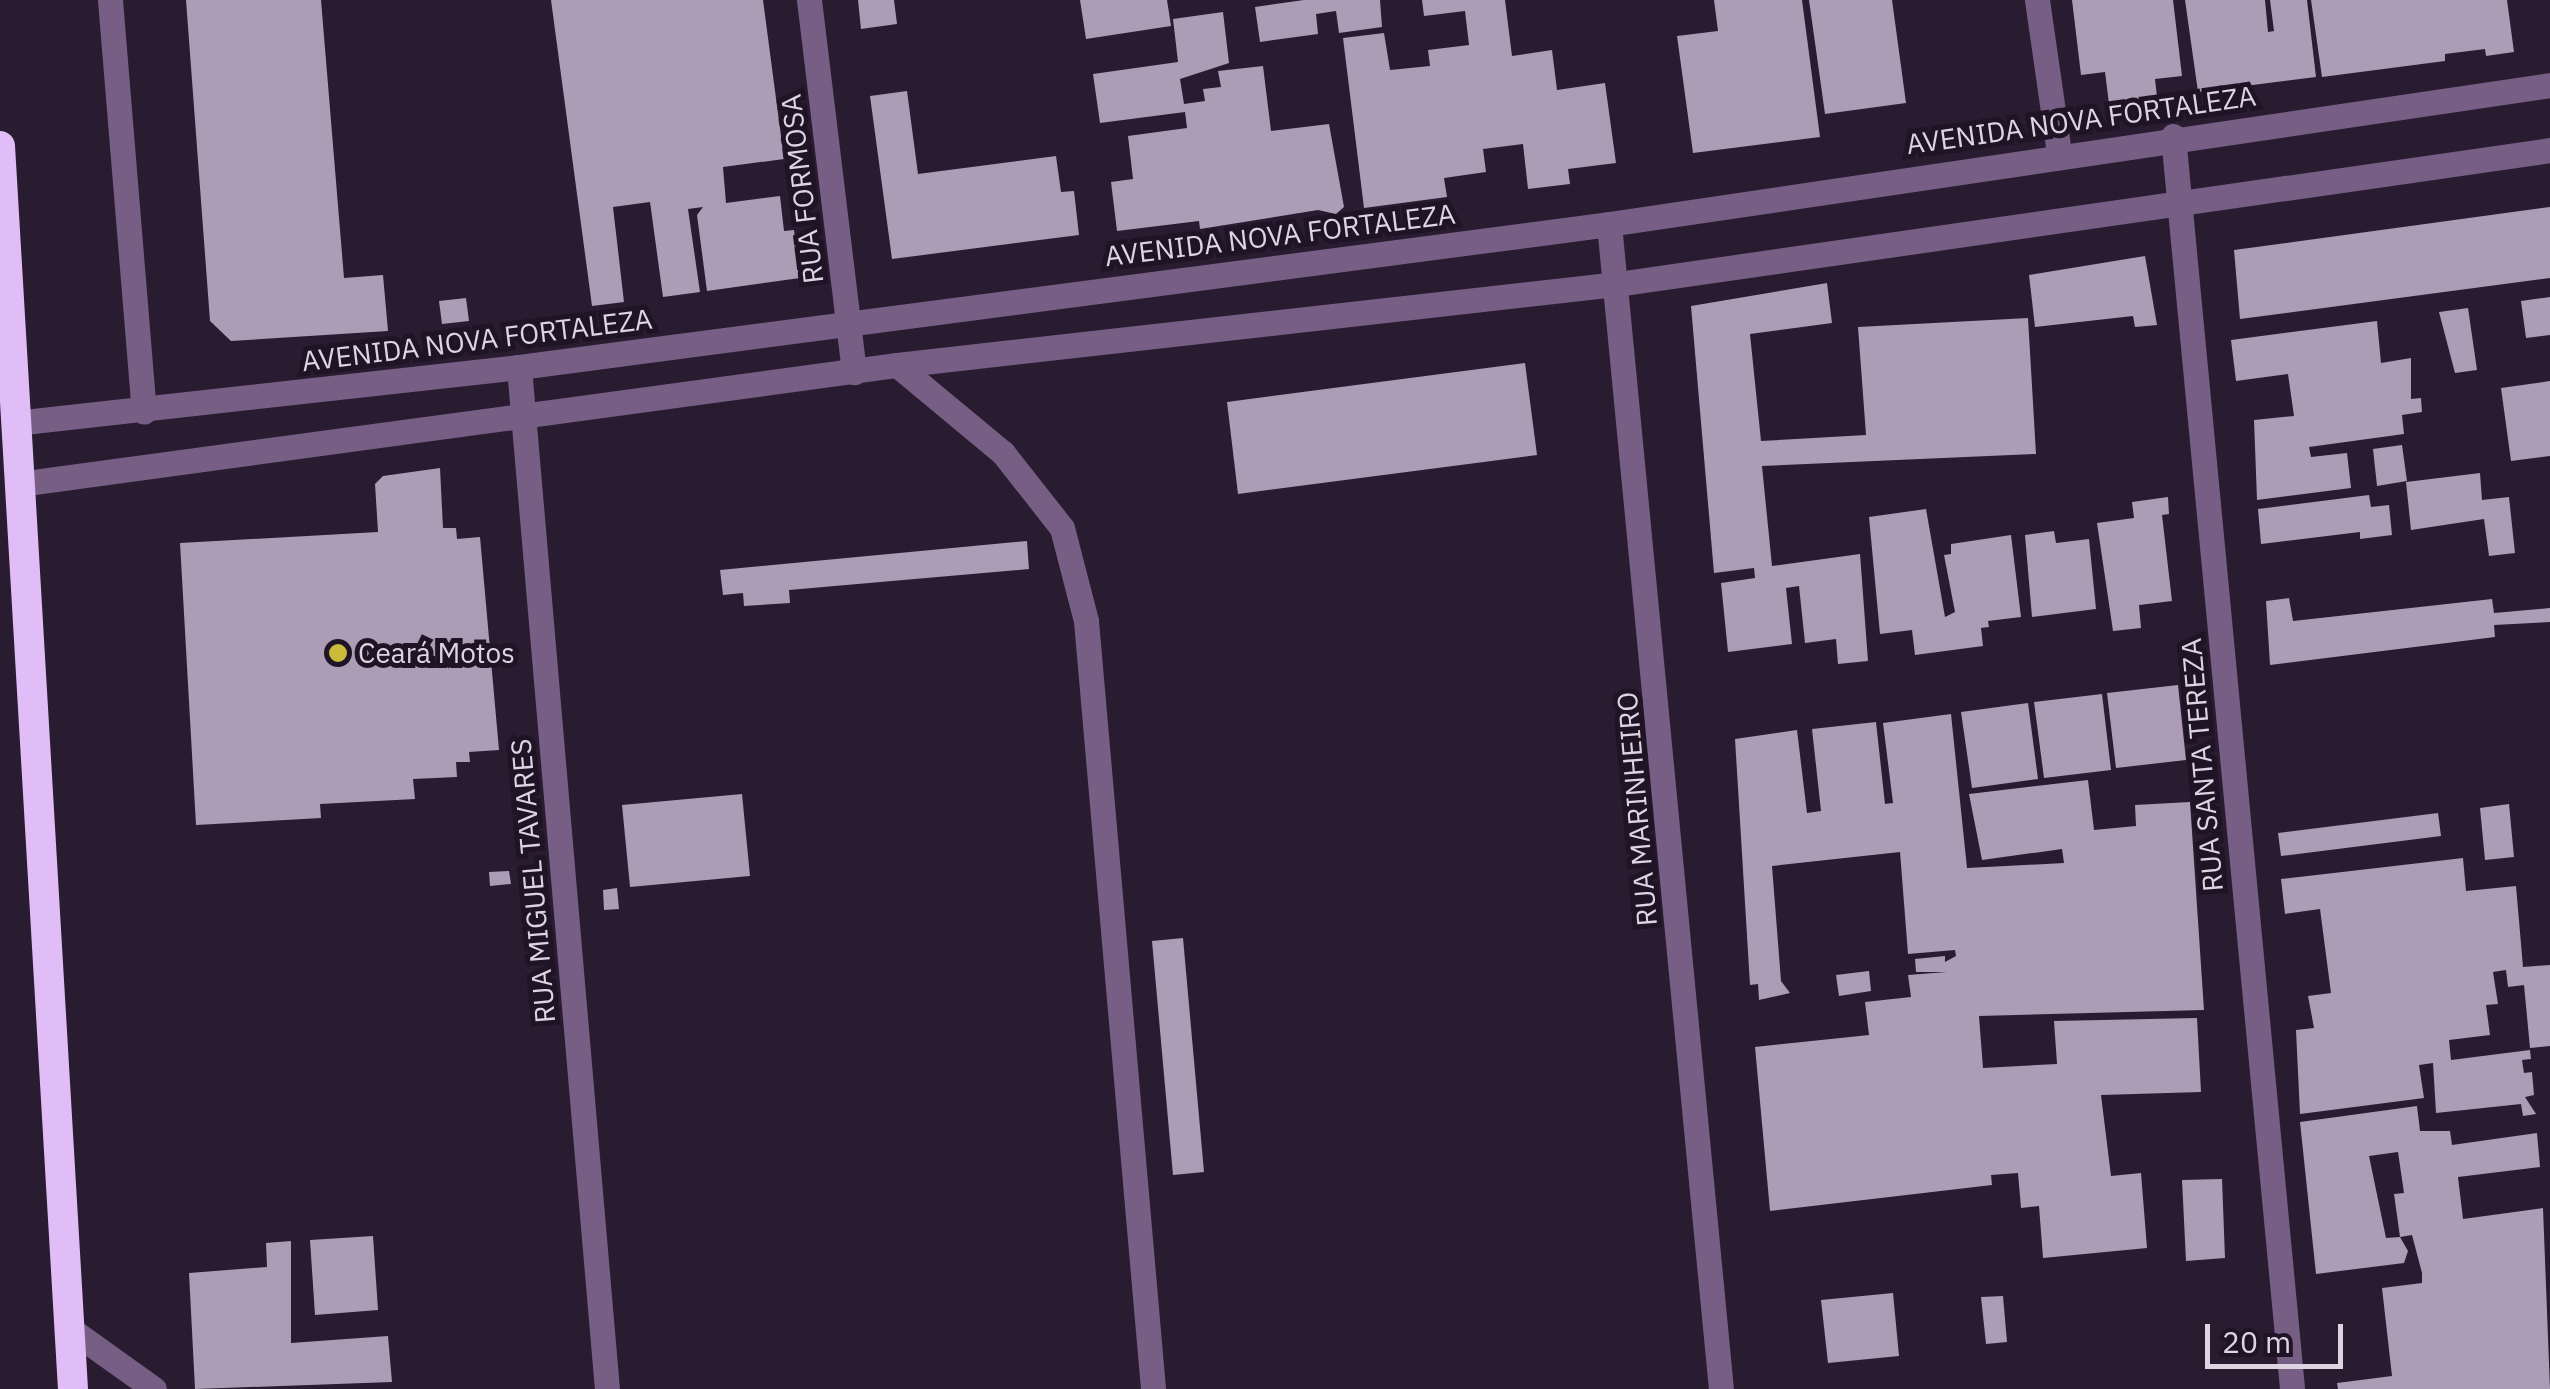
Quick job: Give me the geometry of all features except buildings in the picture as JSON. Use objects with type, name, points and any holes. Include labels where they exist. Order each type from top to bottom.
[{"type":"highway","points":[[0,146],[74,1389]]},
{"type":"street","points":[[110,0],[144,412]]},
{"type":"street","name":"RUA FORMOSA","points":[[809,0],[854,372]]},
{"type":"street","points":[[2037,0],[2059,152]]},
{"type":"street","name":"AVENIDA NOVA FORTALEZA","points":[[15,423],[144,412],[519,367],[848,320],[1609,224],[2059,152],[2550,84]]},
{"type":"street","name":"RUA SANTA TEREZA","points":[[2174,136],[2292,1389]]},
{"type":"street","points":[[19,484],[898,366],[1617,284],[2179,200],[2550,150]]},
{"type":"street","name":"RUA MARINHEIRO","points":[[1609,224],[1721,1389]]},
{"type":"street","points":[[898,366],[1003,453],[1062,528],[1086,621],[1153,1389]]},
{"type":"street","name":"RUA MIGUEL TAVARES","points":[[519,367],[607,1389]]},
{"type":"street","points":[[70,1329],[154,1389]]},
{"type":"place","name":"Ceará Motos","points":[[338,653]]}]
